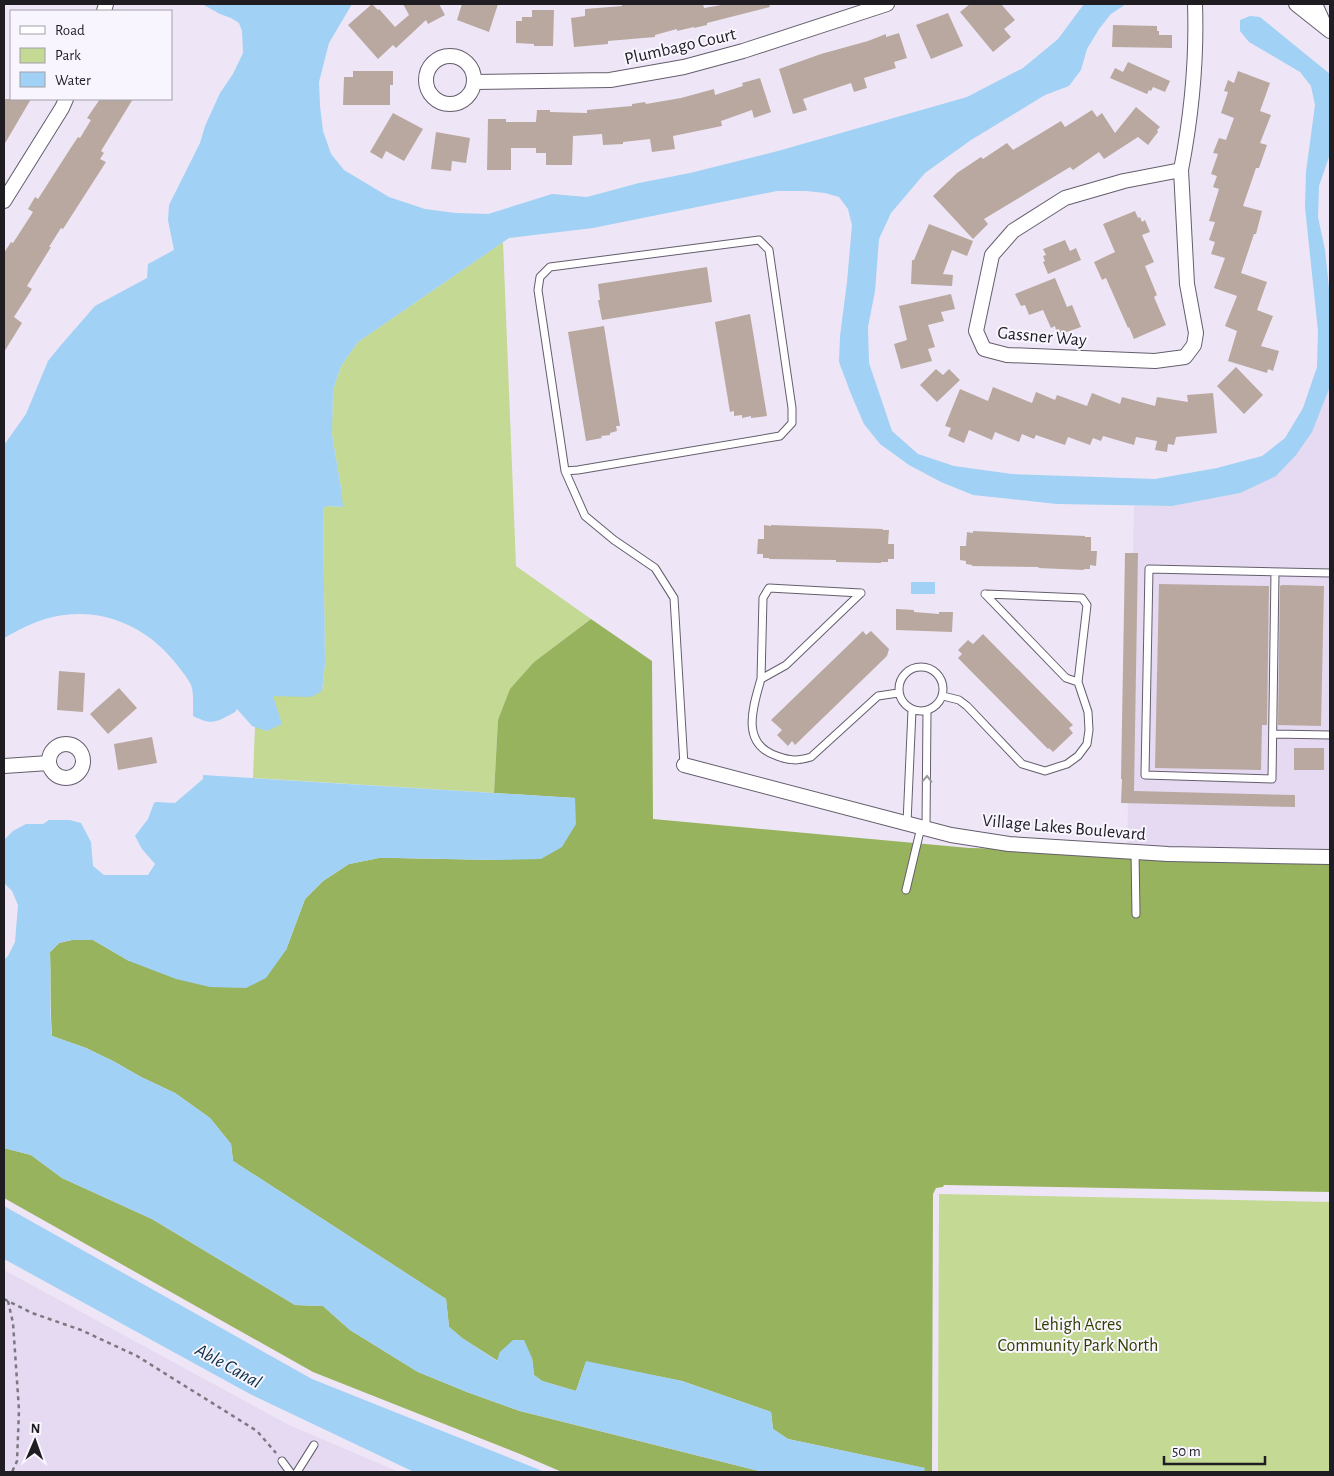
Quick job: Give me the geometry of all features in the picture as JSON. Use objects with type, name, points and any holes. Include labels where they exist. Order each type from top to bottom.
[{"type":"street","name":"Plumbago Court","points":[[474,82],[610,80],[684,67],[743,51],[887,4]]},
{"type":"street","name":"Gassner Way","points":[[1181,170],[1124,181],[1065,198],[1014,231],[992,256],[976,331],[984,349],[1007,355],[1155,361],[1186,356],[1194,345],[1196,333],[1187,284],[1181,170],[1190,124],[1195,71],[1195,4]]},
{"type":"street","points":[[1296,4],[1328,29]]},
{"type":"street","points":[[1314,4],[1328,29]]},
{"type":"street","points":[[4,201],[66,100]]},
{"type":"street","points":[[4,766],[49,763]]},
{"type":"street","name":"Village Lakes Boulevard","points":[[684,765],[918,826],[1009,844],[1135,852],[1330,857]]},
{"type":"lane","points":[[565,471],[780,436],[792,423],[792,408],[769,250],[759,240],[550,268],[540,277],[538,290],[565,471],[584,516],[614,540],[655,568],[674,598],[684,765]]},
{"type":"lane","points":[[1275,572],[1272,779],[1144,775],[1149,569],[1330,573]]},
{"type":"lane","points":[[761,679],[786,665],[861,593],[769,588],[763,598],[761,679],[753,708],[752,727],[755,739],[768,753],[785,759],[800,761],[811,757],[878,696],[898,693]]},
{"type":"lane","points":[[943,696],[959,700],[967,706],[1022,764],[1045,771],[1068,764],[1078,756],[1087,744],[1089,730],[1088,712],[1078,682],[1087,605],[1084,600],[1082,598],[985,594],[1066,678],[1078,682]]},
{"type":"lane","points":[[926,667],[933,670],[942,681],[944,688],[943,696],[934,708],[920,712],[912,710],[901,700],[898,693],[900,679],[911,669],[926,667]]},
{"type":"lane","points":[[912,710],[918,826]]},
{"type":"lane","points":[[906,890],[918,826],[927,711]]},
{"type":"lane","points":[[1273,734],[1330,734]]},
{"type":"lane","points":[[1135,852],[1136,914]]},
{"type":"lane","points":[[297,1472],[314,1445]]},
{"type":"lane","points":[[282,1461],[290,1472]]},
{"type":"path","points":[[4,1299],[32,1313],[80,1330],[137,1356],[257,1432],[282,1461]]},
{"type":"path","points":[[8,1301],[13,1322],[19,1410],[17,1461],[12,1472]]},
{"type":"shaded area","points":[[1329,389],[1330,855],[1127,851],[1134,506],[1172,506],[1240,493]]},
{"type":"shaded area","points":[[4,1270],[289,1425],[399,1472],[4,1472]]},
{"type":"green space","points":[[503,242],[516,566],[591,619],[534,662],[498,720],[494,793],[253,778],[255,726],[267,731],[272,696],[322,691],[325,663],[323,508],[328,506],[342,507],[341,488],[332,435],[333,390],[341,366],[358,342]]},
{"type":"green space","points":[[591,619],[652,661],[653,819],[969,848],[1330,855],[1330,1192],[944,1185],[943,1187],[936,1188],[933,1194],[932,1472],[924,1472],[924,1468],[788,1439],[773,1429],[771,1412],[682,1381],[586,1362],[576,1391],[542,1381],[534,1375],[532,1358],[500,1352],[498,1361],[462,1338],[449,1327],[446,1299],[233,1161],[231,1144],[210,1118],[175,1093],[86,1048],[52,1036],[50,952],[59,943],[72,940],[93,940],[129,961],[286,950],[305,899],[323,881],[349,864],[379,858],[495,860],[575,798],[494,793],[498,720],[510,689],[534,662]]},
{"type":"green space","points":[[4,1148],[31,1155],[62,1178],[152,1219],[295,1305],[323,1306],[350,1330],[418,1372],[520,1411],[763,1472],[562,1472],[313,1372],[4,1198]]},
{"type":"green space","name":"Lehigh Acres Community Park North","points":[[939,1194],[1330,1202],[1330,1472],[938,1472]]},
{"type":"water","points":[[202,4],[352,4],[329,43],[319,82],[323,131],[331,154],[344,170],[389,197],[425,209],[456,213],[488,214],[552,194],[587,197],[639,183],[690,173],[778,151],[967,97],[1023,68],[1058,39],[1084,4],[1126,4],[1111,14],[1099,29],[1087,49],[1081,70],[1069,86],[1045,95],[971,140],[925,173],[891,213],[879,239],[875,291],[868,327],[869,363],[892,431],[918,454],[954,466],[1012,474],[1155,479],[1217,468],[1262,456],[1285,438],[1303,408],[1317,367],[1318,331],[1305,207],[1306,172],[1315,105],[1311,86],[1300,72],[1249,42],[1240,31],[1240,20],[1250,16],[1260,17],[1330,74],[1330,154],[1319,186],[1318,217],[1325,250],[1330,297],[1329,389],[1312,432],[1296,455],[1276,476],[1240,493],[1172,506],[1057,504],[973,495],[941,482],[909,465],[880,444],[864,424],[839,362],[852,225],[848,209],[839,197],[806,191],[777,191],[593,228],[509,238],[358,342],[341,366],[333,390],[332,435],[343,507],[328,506],[323,508],[325,663],[322,691],[311,697],[273,696],[282,724],[267,731],[252,726],[237,709],[235,712],[214,722],[205,721],[193,716],[192,688],[180,669],[163,649],[151,639],[124,623],[95,615],[56,616],[25,627],[4,638],[4,445],[26,414],[48,361],[95,306],[147,278],[148,264],[174,250],[168,220],[169,205],[200,143],[205,126],[220,93],[233,74],[243,53],[242,31],[239,23]]},
{"type":"water","points":[[911,582],[935,582],[935,594],[911,594]]},
{"type":"water","points":[[203,775],[575,798],[576,824],[562,847],[541,859],[379,858],[349,864],[323,881],[305,899],[286,950],[266,978],[246,988],[210,987],[176,979],[129,961],[93,940],[72,940],[59,943],[50,952],[52,1036],[86,1048],[175,1093],[210,1118],[231,1144],[233,1161],[446,1299],[449,1327],[497,1361],[500,1352],[513,1340],[524,1340],[532,1358],[534,1375],[542,1381],[576,1391],[586,1361],[682,1381],[771,1412],[773,1429],[788,1439],[925,1468],[924,1472],[763,1472],[520,1411],[418,1372],[350,1330],[323,1306],[295,1305],[152,1219],[62,1178],[31,1155],[4,1148],[4,960],[15,942],[18,905],[12,891],[4,883],[5,839],[13,831],[26,824],[43,824],[49,820],[70,820],[81,823],[91,842],[93,866],[104,875],[148,875],[155,864],[142,849],[135,836],[148,819],[154,803],[175,803],[203,779]]},
{"type":"water","name":"Able Canal","points":[[4,1206],[312,1379],[545,1472],[414,1472],[250,1394],[4,1259]]},
{"type":"building","points":[[372,4],[395,27],[409,15],[403,4],[439,4],[445,15],[428,24],[426,20],[396,48],[393,45],[378,59],[348,25]]},
{"type":"building","points":[[462,4],[498,4],[489,32],[457,20]]},
{"type":"building","points":[[622,4],[703,4],[704,8],[727,4],[769,4],[770,7],[707,23],[707,25],[677,31],[677,29],[655,35],[655,37],[608,41],[608,44],[574,47],[571,18],[585,16],[585,9],[622,6]]},
{"type":"building","points":[[970,4],[1001,4],[1015,20],[1004,29],[1011,37],[993,52],[960,12]]},
{"type":"building","points":[[532,10],[554,10],[553,46],[534,46],[534,44],[516,43],[516,21],[522,21],[522,17],[532,17]]},
{"type":"building","points":[[948,13],[963,46],[931,59],[916,25]]},
{"type":"building","points":[[1113,25],[1157,26],[1159,35],[1172,35],[1172,48],[1112,47]]},
{"type":"building","points":[[899,33],[907,58],[894,62],[896,68],[864,78],[867,88],[854,92],[851,83],[803,99],[807,110],[793,114],[779,69],[886,34],[886,37]]},
{"type":"building","points":[[1128,62],[1170,81],[1165,92],[1153,87],[1147,94],[1110,78],[1115,68],[1123,72]]},
{"type":"building","points":[[353,71],[393,71],[393,85],[390,85],[390,105],[343,105],[344,77],[353,77]]},
{"type":"building","points":[[1238,71],[1270,83],[1260,111],[1271,115],[1260,143],[1267,145],[1259,168],[1256,168],[1243,206],[1262,211],[1256,234],[1254,234],[1241,273],[1267,282],[1257,310],[1273,316],[1261,346],[1279,351],[1273,371],[1268,369],[1267,373],[1228,361],[1237,331],[1225,326],[1237,296],[1214,288],[1225,258],[1211,254],[1215,242],[1209,240],[1215,222],[1209,221],[1219,189],[1213,187],[1217,176],[1211,174],[1218,154],[1213,153],[1219,138],[1226,140],[1234,118],[1221,113],[1228,92],[1224,91],[1228,80],[1234,83]]},
{"type":"building","points":[[760,78],[771,112],[754,118],[752,110],[721,121],[722,126],[673,136],[675,149],[652,152],[650,139],[623,142],[623,144],[603,145],[602,134],[573,136],[572,165],[546,165],[546,153],[536,153],[536,148],[511,148],[511,170],[487,170],[488,119],[506,119],[506,122],[536,122],[537,110],[587,113],[587,110],[632,106],[632,104],[645,102],[646,104],[681,98],[714,89],[715,95],[743,86],[742,83]]},
{"type":"building","points":[[4,99],[30,100],[4,145]]},
{"type":"building","points":[[99,100],[132,100],[101,151],[104,153],[100,159],[106,162],[63,229],[61,228],[27,286],[32,289],[14,317],[22,323],[4,352],[4,253],[11,242],[13,243],[33,212],[28,209],[35,197],[38,199],[78,137],[80,138],[91,120],[87,118]]},
{"type":"building","points":[[1136,107],[1160,127],[1148,145],[1138,137],[1104,159],[1099,152],[1073,170],[1070,167],[984,219],[988,224],[973,239],[933,196],[957,173],[1007,143],[1013,150],[1061,121],[1065,127],[1092,110],[1097,117],[1102,113],[1115,133]]},
{"type":"building","points":[[393,113],[423,129],[404,161],[386,151],[382,159],[370,152]]},
{"type":"building","points":[[436,132],[470,138],[466,163],[452,161],[451,171],[431,169]]},
{"type":"building","points":[[1135,211],[1142,222],[1145,220],[1150,232],[1142,235],[1154,262],[1145,266],[1157,295],[1154,297],[1166,325],[1134,339],[1106,278],[1102,280],[1094,262],[1115,252],[1103,224]]},
{"type":"building","points":[[929,224],[973,241],[967,256],[952,250],[943,274],[953,275],[952,286],[911,284],[912,260],[914,260]]},
{"type":"building","points":[[1065,240],[1070,251],[1076,248],[1081,260],[1048,274],[1043,262],[1045,261],[1043,256],[1046,255],[1043,249]]},
{"type":"building","points":[[707,267],[712,302],[602,320],[598,300],[600,300],[598,284]]},
{"type":"building","points":[[1055,278],[1067,307],[1072,305],[1081,327],[1061,334],[1059,329],[1056,330],[1055,326],[1051,328],[1043,310],[1029,315],[1025,305],[1021,306],[1015,294]]},
{"type":"building","points":[[951,294],[955,309],[941,312],[944,321],[928,325],[935,347],[928,349],[932,361],[901,369],[894,344],[907,340],[899,306]]},
{"type":"building","points":[[750,314],[767,416],[742,418],[742,415],[734,416],[734,411],[730,412],[715,322]]},
{"type":"building","points":[[604,326],[620,426],[616,426],[617,431],[610,433],[610,435],[586,441],[568,332]]},
{"type":"building","points":[[1236,367],[1263,395],[1244,414],[1217,386]]},
{"type":"building","points":[[936,369],[943,375],[949,369],[960,380],[937,402],[920,385]]},
{"type":"building","points":[[993,387],[1032,403],[1036,392],[1055,400],[1057,395],[1087,406],[1092,393],[1120,404],[1122,397],[1155,406],[1157,397],[1188,402],[1187,395],[1213,393],[1217,433],[1176,437],[1174,445],[1168,444],[1167,452],[1155,450],[1157,441],[1136,437],[1134,445],[1103,436],[1101,441],[1093,438],[1090,445],[1068,437],[1065,445],[1036,435],[1034,439],[1022,434],[1019,442],[995,432],[992,440],[969,430],[964,443],[948,436],[951,428],[945,426],[960,389],[988,401]]},
{"type":"building","points":[[764,525],[889,530],[888,544],[894,544],[894,559],[888,559],[888,562],[881,563],[763,558],[763,554],[757,554],[758,539],[764,539]]},
{"type":"building","points":[[973,531],[1091,537],[1091,551],[1097,551],[1096,566],[1090,565],[1090,569],[1084,570],[972,566],[966,564],[966,561],[960,560],[960,546],[966,546],[967,532],[973,533]]},
{"type":"building","points":[[1125,553],[1138,553],[1134,791],[1295,795],[1295,807],[1121,803]]},
{"type":"building","points":[[1159,584],[1269,586],[1267,725],[1262,725],[1261,770],[1155,768]]},
{"type":"building","points":[[1280,586],[1324,586],[1321,726],[1278,725]]},
{"type":"building","points":[[896,609],[939,614],[939,612],[953,612],[952,632],[896,630]]},
{"type":"building","points":[[863,631],[866,635],[871,631],[889,649],[887,656],[795,745],[792,741],[788,746],[777,735],[782,730],[771,720]]},
{"type":"building","points":[[983,634],[1073,725],[1069,728],[1073,733],[1053,752],[958,658],[962,654],[958,650],[968,640],[973,644]]},
{"type":"building","points":[[59,671],[85,673],[83,712],[57,710]]},
{"type":"building","points":[[119,688],[137,708],[108,734],[90,714]]},
{"type":"building","points":[[152,737],[157,763],[118,770],[114,744]]},
{"type":"building","points":[[1294,748],[1324,748],[1324,770],[1294,770]]}]
